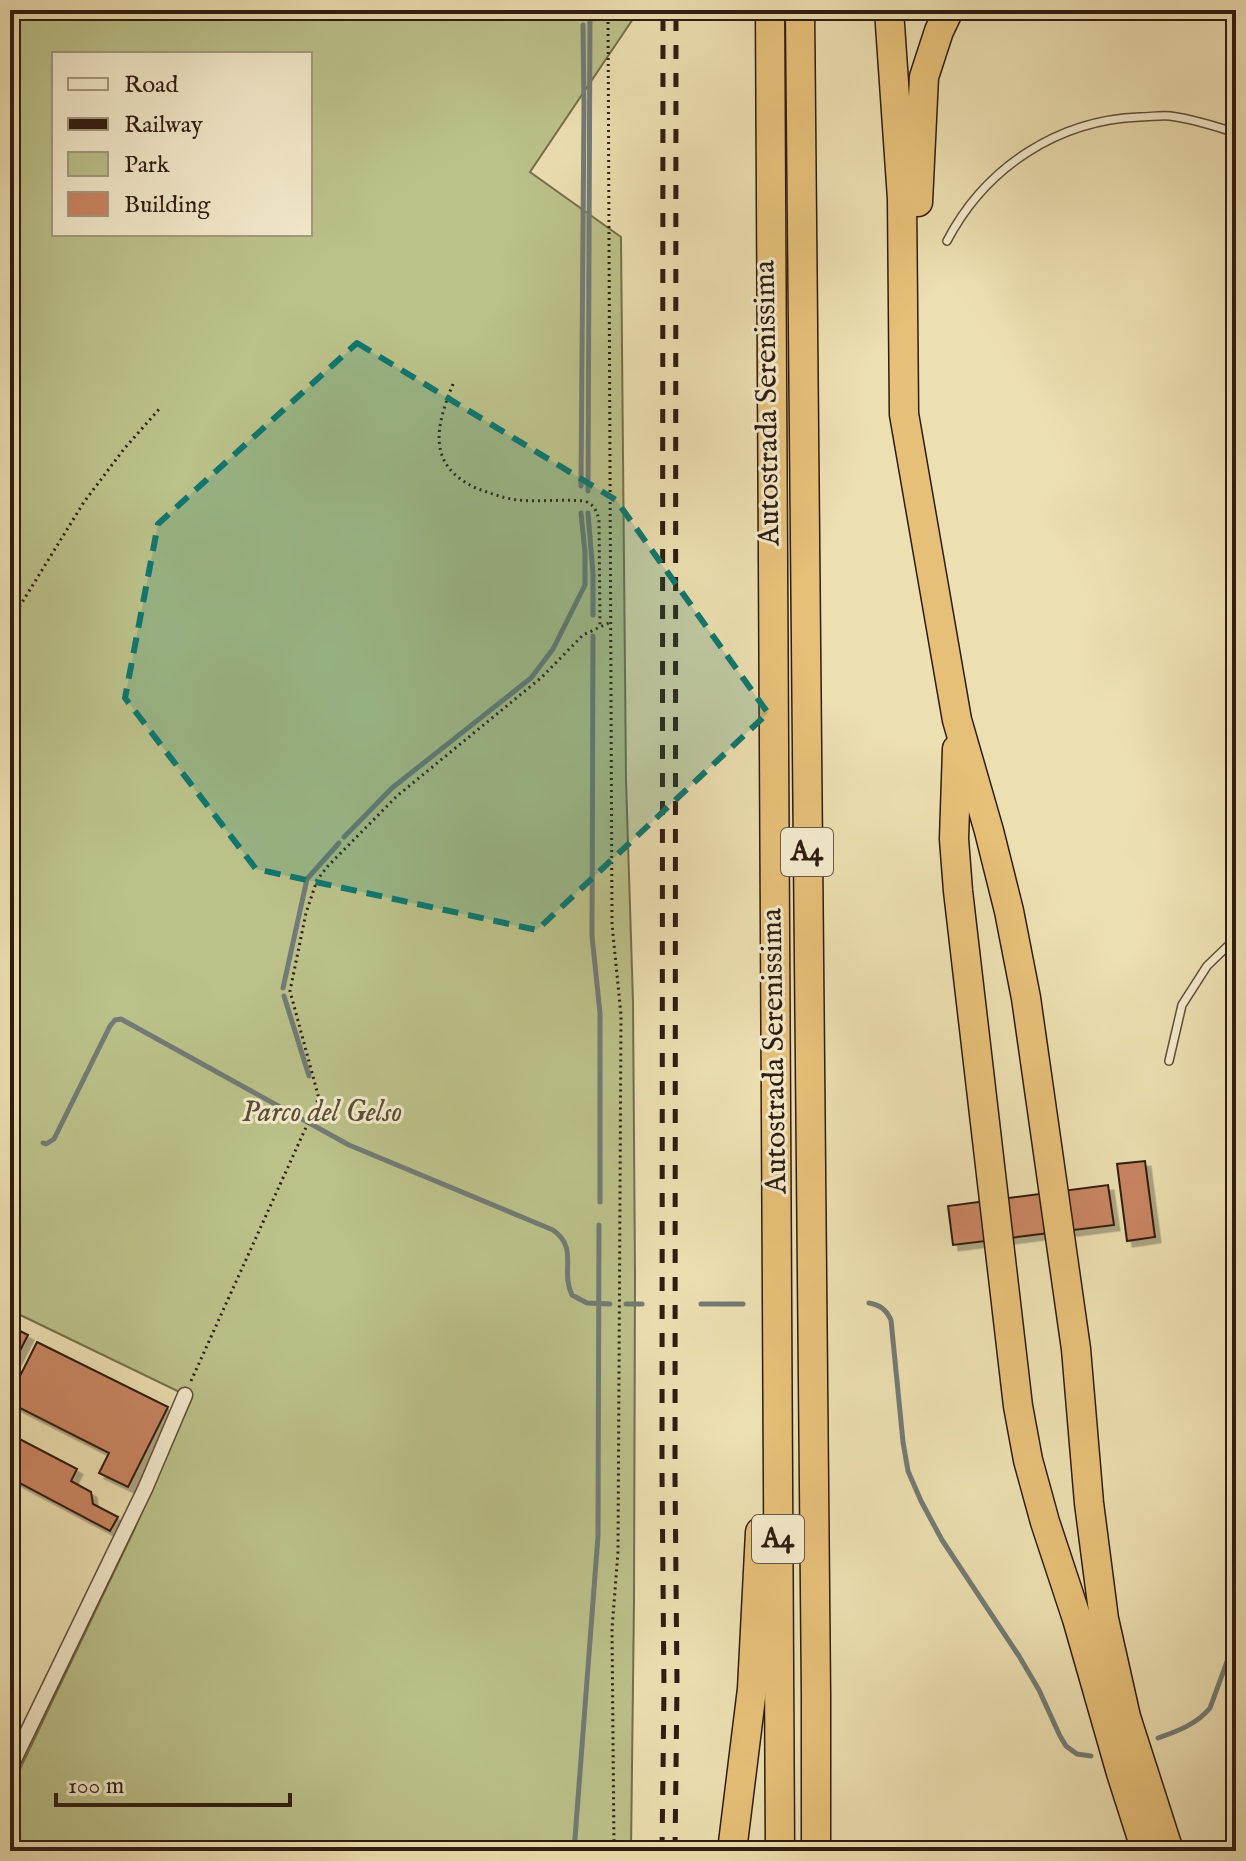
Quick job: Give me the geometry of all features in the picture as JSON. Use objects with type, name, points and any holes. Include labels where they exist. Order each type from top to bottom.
[{"type":"highway","name":"Autostrada Serenissima","points":[[770,10],[780,1851]]},
{"type":"highway","name":"Autostrada Serenissima","points":[[800,10],[816,1851]]},
{"type":"highway","points":[[889,10],[902,199],[904,414],[957,720],[1009,911],[1026,998],[1076,1349],[1089,1503],[1104,1619],[1126,1717],[1169,1851]]},
{"type":"highway","points":[[906,10],[918,202],[925,534]]},
{"type":"highway","points":[[918,202],[924,77],[949,10]]},
{"type":"highway","points":[[957,720],[954,839],[958,891],[1020,1419],[1045,1522],[1146,1851]]},
{"type":"highway","points":[[732,1851],[752,1689],[776,1227]]},
{"type":"highway","points":[[816,1695],[833,1811],[834,1851]]},
{"type":"street","points":[[10,1768],[145,1489],[185,1395]]},
{"type":"lane","points":[[947,241],[981,190],[1012,162],[1047,140],[1086,125],[1126,118],[1169,116],[1236,133]]},
{"type":"lane","points":[[1169,1061],[1182,1005],[1207,966],[1236,938]]},
{"type":"path","points":[[608,10],[612,924],[621,1015],[618,1552],[612,1629],[614,1851]]},
{"type":"path","points":[[453,384],[444,406],[439,448],[444,464],[453,475],[469,485],[502,497],[585,501],[593,505],[599,519],[600,627]]},
{"type":"path","points":[[10,622],[84,502],[161,407]]},
{"type":"path","points":[[185,1395],[313,1115],[318,1095],[290,991],[306,913],[317,880],[397,796],[512,703],[583,635],[611,622]]},
{"type":"highlighted area","points":[[357,343],[616,500],[768,713],[537,930],[256,869],[125,698],[158,524]]},
{"type":"green space","name":"Parco del Gelso","points":[[10,10],[639,10],[530,172],[621,237],[635,1275],[631,1851],[10,1851],[10,1790],[134,1530],[192,1398],[10,1310]]},
{"type":"building","points":[[1145,1161],[1155,1237],[1127,1241],[1117,1164]]},
{"type":"building","points":[[1108,1185],[1114,1225],[953,1245],[948,1206]]},
{"type":"building","points":[[10,1326],[28,1335],[10,1370]]},
{"type":"building","points":[[37,1342],[168,1407],[128,1487],[99,1473],[109,1453],[10,1403],[10,1396]]},
{"type":"building","points":[[10,1434],[77,1469],[71,1481],[91,1492],[93,1504],[118,1517],[110,1531],[10,1478]]},
{"type":"waterway","points":[[588,491],[590,10]]},
{"type":"waterway","points":[[581,486],[583,25]]},
{"type":"waterway","points":[[344,837],[392,788],[531,678],[553,649],[585,585],[581,513]]},
{"type":"waterway","points":[[588,513],[593,615]]},
{"type":"waterway","points":[[593,636],[592,936],[600,1013],[600,1202]]},
{"type":"waterway","points":[[283,988],[307,879],[339,843]]},
{"type":"waterway","points":[[284,996],[309,1076]]},
{"type":"waterway","points":[[43,1143],[54,1139],[110,1026],[121,1019],[349,1145],[553,1230],[565,1244],[572,1295],[587,1303],[610,1304]]},
{"type":"waterway","points":[[10,1126],[14,1128]]},
{"type":"waterway","points":[[574,1851],[598,1536],[599,1225]]},
{"type":"waterway","points":[[869,1303],[882,1308],[891,1320],[903,1442],[908,1471],[921,1501],[942,1540],[1019,1656],[1066,1746],[1077,1754],[1091,1756]]},
{"type":"waterway","points":[[626,1304],[642,1304]]},
{"type":"waterway","points":[[701,1304],[743,1304]]},
{"type":"waterway","points":[[1158,1738],[1193,1723],[1210,1708],[1236,1637]]},
{"type":"railway","points":[[662,1851],[663,10]]},
{"type":"railway","points":[[675,1851],[676,10]]}]
